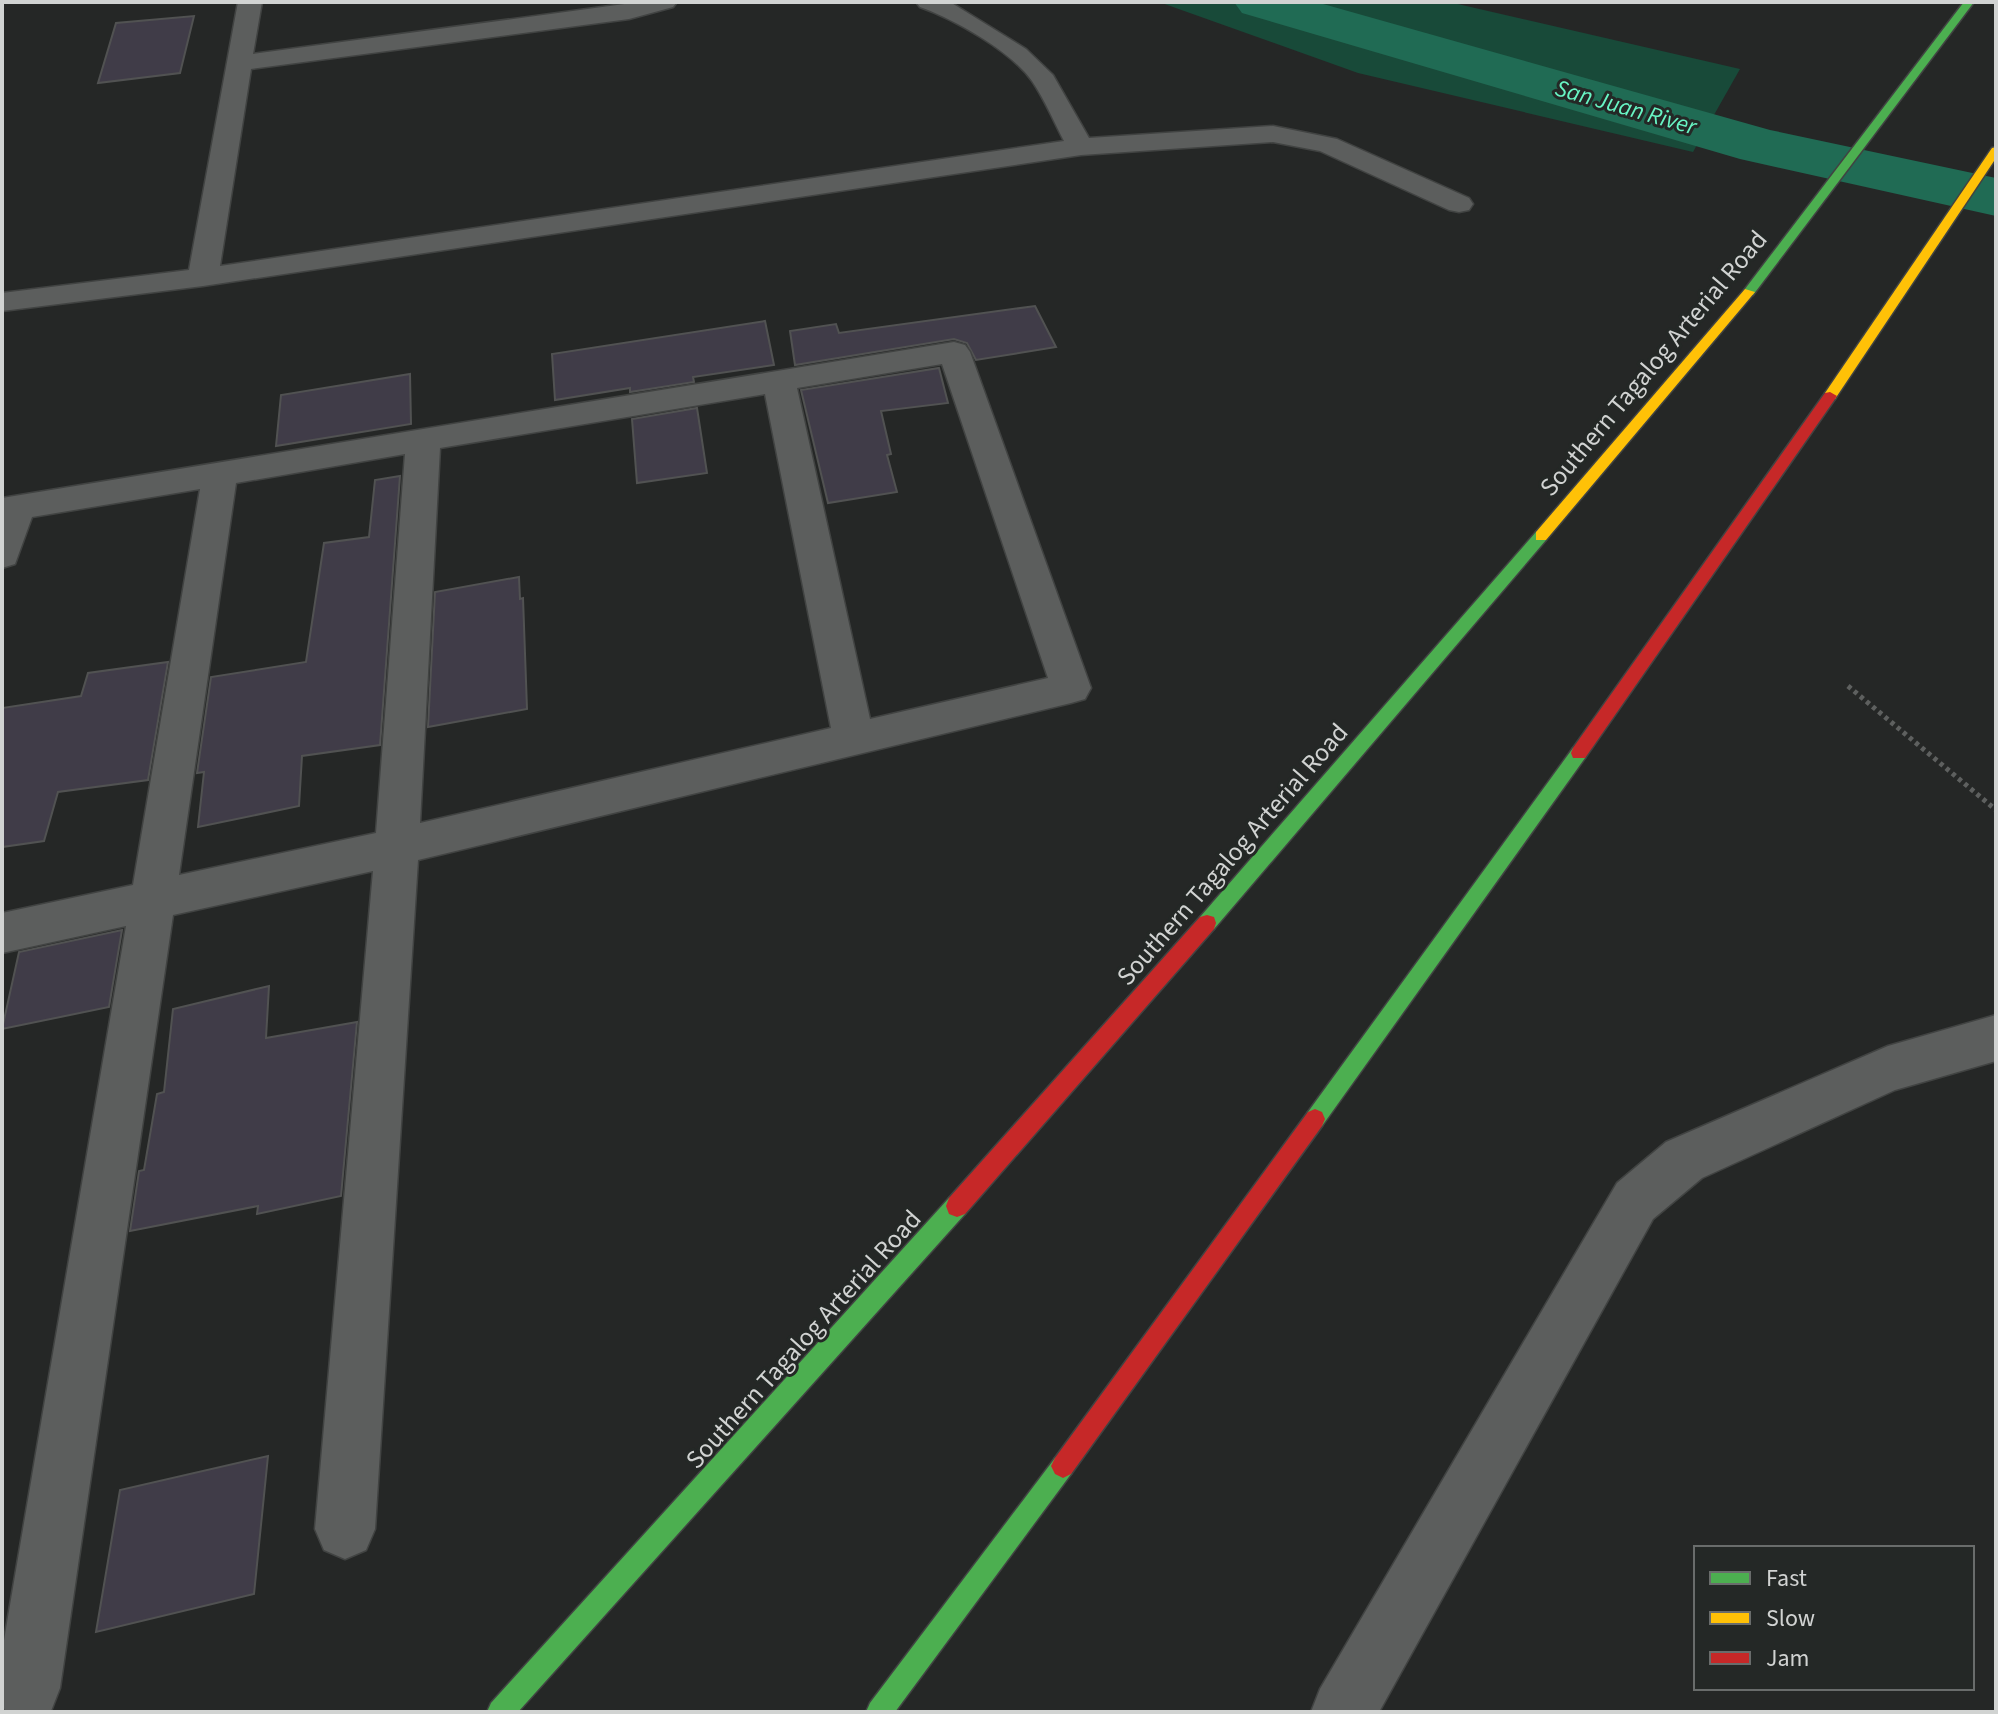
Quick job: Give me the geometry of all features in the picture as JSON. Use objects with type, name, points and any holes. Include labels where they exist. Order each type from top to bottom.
[{"type":"highway","name":"Southern Tagalog Arterial Road","points":[[500,1712],[908,1262],[1406,696],[1775,261],[1969,2]]},
{"type":"highway","points":[[879,1712],[1073,1456],[1572,762],[1891,310],[1996,150]]},
{"type":"street","points":[[203,277],[250,2]]},
{"type":"street","points":[[240,63],[629,12],[665,2]]},
{"type":"street","points":[[928,2],[939,5],[988,34],[1037,71],[1081,147]]},
{"type":"street","points":[[2,302],[203,277],[1081,147],[1273,134],[1328,145],[1459,204]]},
{"type":"street","points":[[2,555],[10,508],[954,352],[1071,688],[397,847],[2,933]]},
{"type":"street","points":[[779,381],[854,740]]},
{"type":"street","points":[[345,1529],[397,847],[423,442]]},
{"type":"street","points":[[28,1688],[220,475]]},
{"type":"street","points":[[1343,1712],[1635,1201],[1684,1160],[1888,1069],[1996,1038]]},
{"type":"path","points":[[1848,686],[1996,810]]},
{"type":"green space","points":[[1159,2],[1449,2],[1740,69],[1693,152],[1358,73]]},
{"type":"building","points":[[194,16],[180,73],[98,83],[116,23]]},
{"type":"building","points":[[1035,306],[1056,347],[976,360],[967,343],[954,339],[795,365],[790,331],[836,324],[839,333]]},
{"type":"building","points":[[765,321],[774,365],[693,377],[694,382],[555,400],[552,354]]},
{"type":"building","points":[[939,368],[948,403],[881,411],[891,454],[887,455],[897,492],[828,503],[801,390]]},
{"type":"building","points":[[410,374],[411,424],[276,446],[281,395]]},
{"type":"building","points":[[697,408],[707,473],[637,483],[632,419]]},
{"type":"building","points":[[400,476],[380,745],[302,756],[299,806],[198,827],[204,772],[197,773],[211,677],[306,662],[324,543],[369,537],[375,480]]},
{"type":"building","points":[[519,577],[520,599],[523,598],[527,709],[428,727],[435,592]]},
{"type":"building","points":[[168,662],[148,780],[58,792],[44,841],[2,847],[2,708],[81,696],[88,673]]},
{"type":"building","points":[[122,930],[109,1007],[2,1029],[19,952]]},
{"type":"building","points":[[269,986],[266,1038],[357,1022],[341,1196],[257,1214],[258,1206],[130,1231],[139,1171],[144,1170],[157,1094],[164,1092],[173,1009]]},
{"type":"building","points":[[268,1456],[254,1594],[96,1632],[120,1490]]},
{"type":"waterway","name":"San Juan River","points":[[1260,2],[1761,146],[1996,197]]},
{"type":"traffic: fast","points":[[1749,292],[1969,2]]},
{"type":"traffic: fast","points":[[1207,923],[1541,536]]},
{"type":"traffic: fast","points":[[1315,1119],[1579,753]]},
{"type":"traffic: fast","points":[[500,1712],[957,1206]]},
{"type":"traffic: fast","points":[[879,1712],[1063,1466]]},
{"type":"traffic: slow","points":[[1830,396],[1996,150]]},
{"type":"traffic: slow","points":[[1541,536],[1749,292]]},
{"type":"traffic: jam","points":[[1579,753],[1830,396]]},
{"type":"traffic: jam","points":[[957,1206],[1207,923]]},
{"type":"traffic: jam","points":[[1063,1466],[1315,1119]]}]
